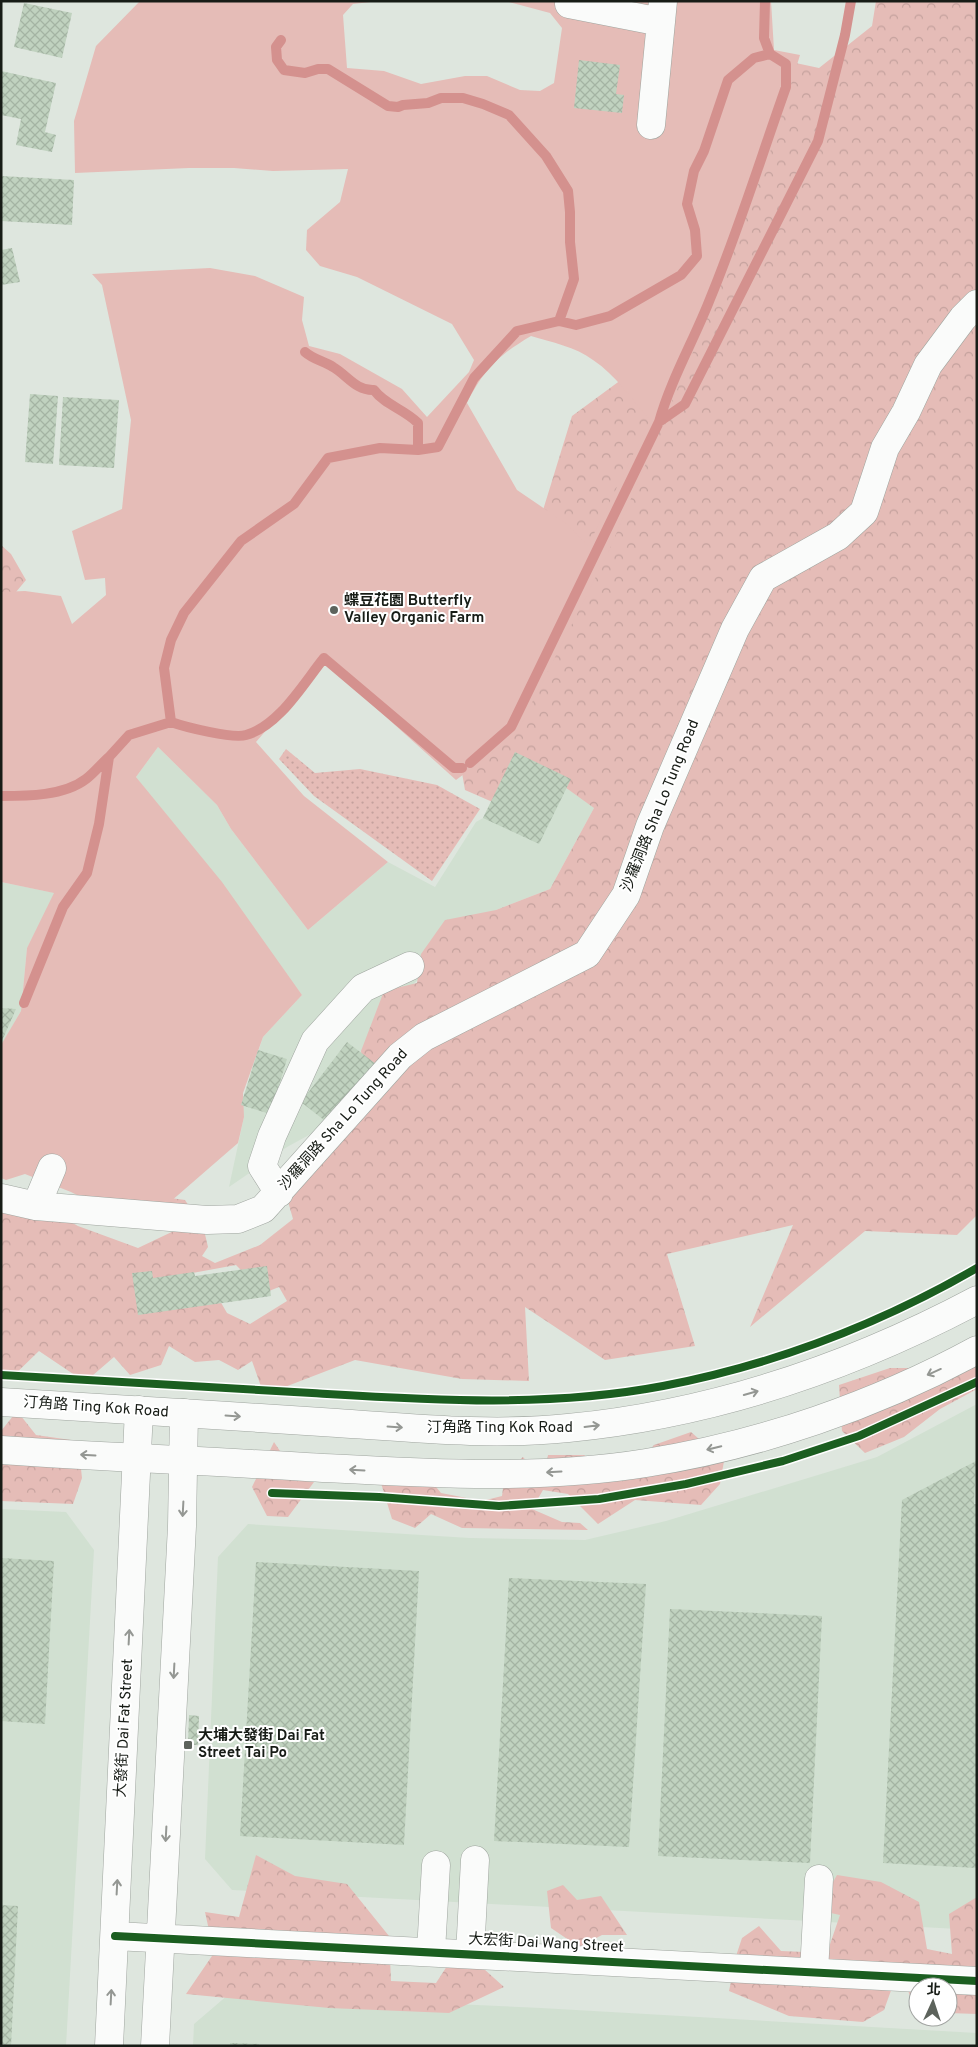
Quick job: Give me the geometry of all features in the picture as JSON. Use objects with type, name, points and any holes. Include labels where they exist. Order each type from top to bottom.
[{"type":"street","points":[[569,4],[662,12],[651,125]]},
{"type":"street","name":"沙羅洞路 Sha Lo Tung Road","points":[[1,1198],[36,1206],[207,1220],[230,1219],[263,1210],[400,1056],[424,1037],[587,954],[626,895],[653,817],[735,630],[763,578],[838,536],[864,512],[885,448],[906,412],[928,365],[963,318],[977,304]]},
{"type":"street","points":[[279,1193],[262,1166],[272,1136],[315,1041],[363,988],[410,966]]},
{"type":"street","points":[[36,1206],[52,1168]]},
{"type":"street","name":"汀角路 Ting Kok Road","points":[[1,1402],[439,1430],[564,1429],[662,1416],[714,1404],[812,1374],[922,1329],[977,1300]]},
{"type":"street","points":[[1,1450],[446,1475],[583,1471],[647,1463],[766,1436],[821,1418],[889,1392],[946,1367],[977,1350]]},
{"type":"street","name":"大發街 Dai Fat Street","points":[[109,2046],[139,1410]]},
{"type":"street","points":[[155,2046],[185,1460],[184,1413]]},
{"type":"street","points":[[470,1954],[475,1860]]},
{"type":"street","points":[[431,1951],[436,1865]]},
{"type":"street","points":[[814,1972],[819,1879]]},
{"type":"street","name":"大宏街 Dai Wang Street","points":[[115,1936],[977,1981]]},
{"type":"shaded area","points":[[158,747],[217,805],[231,829],[308,930],[388,862],[435,887],[476,822],[483,818],[515,752],[571,779],[594,808],[550,889],[496,910],[436,962],[381,1016],[329,1124],[287,1147],[229,1187],[244,1117],[241,1105],[263,1037],[302,995],[136,777]]},
{"type":"shaded area","points":[[1,882],[55,893],[27,948],[21,1011],[1,1046]]},
{"type":"shaded area","points":[[977,1404],[977,1930],[232,1890],[205,1859],[218,1557],[248,1524],[470,1538],[585,1540],[666,1521],[877,1457]]},
{"type":"shaded area","points":[[1,1509],[66,1512],[94,1550],[66,2046],[1,2046]]},
{"type":"shaded area","points":[[229,1994],[541,2008],[977,2033],[977,2046],[193,2046],[194,2024]]},
{"type":"green space","name":"蝶豆花園 Butterfly Valley Organic Farm","points":[[140,1],[379,1],[353,4],[343,15],[347,68],[384,71],[421,84],[465,76],[487,76],[520,90],[540,91],[554,83],[562,28],[550,13],[505,1],[771,1],[774,50],[800,55],[768,159],[693,352],[608,553],[515,736],[456,780],[325,662],[256,742],[304,796],[388,862],[308,930],[231,829],[217,805],[158,747],[136,777],[222,882],[302,995],[263,1037],[243,1093],[244,1117],[238,1143],[170,1202],[91,1202],[25,1174],[6,1180],[1,1178],[1,1045],[21,1011],[27,948],[54,893],[1,882],[1,592],[25,591],[61,596],[72,624],[106,595],[105,578],[85,580],[72,531],[122,509],[131,420],[102,285],[92,274],[210,268],[255,276],[304,297],[302,320],[309,346],[340,354],[402,389],[427,417],[469,372],[474,360],[452,324],[357,277],[320,266],[306,250],[307,230],[340,202],[348,169],[273,171],[234,168],[189,168],[75,173],[74,121],[96,46]],"holes":[[[531,336],[563,345],[586,355],[616,380],[650,420],[588,546],[567,524],[517,490],[467,403],[473,391],[493,364]]]},
{"type":"green space","points":[[876,1],[977,1],[977,1215],[957,1235],[865,1231],[750,1327],[793,1225],[667,1254],[695,1346],[605,1360],[525,1307],[529,1381],[462,1379],[355,1360],[264,1395],[252,1361],[238,1370],[219,1360],[195,1362],[169,1346],[161,1365],[130,1375],[114,1357],[85,1382],[39,1351],[8,1381],[1,1374],[1,1194],[18,1193],[78,1226],[138,1248],[178,1229],[142,1194],[185,1200],[204,1230],[208,1247],[202,1256],[215,1263],[260,1245],[293,1219],[285,1191],[367,1086],[361,1051],[384,991],[417,983],[421,954],[445,920],[496,910],[550,889],[594,808],[551,777],[504,807],[465,790],[462,773],[572,416],[682,335],[726,48],[819,68],[872,26]],"holes":[[[236,1265],[264,1293],[279,1287],[287,1301],[250,1324],[227,1313],[212,1287],[187,1274]]]},
{"type":"green space","points":[[1,545],[11,554],[26,580],[11,598],[1,599]]},
{"type":"green space","points":[[286,749],[315,773],[360,769],[437,785],[480,809],[432,881],[314,796],[279,759]]},
{"type":"green space","points":[[977,1339],[977,1389],[940,1409],[904,1437],[865,1453],[842,1431],[839,1385],[890,1368],[927,1368]]},
{"type":"green space","points":[[17,1411],[36,1435],[78,1441],[82,1478],[73,1504],[1,1501],[1,1431]]},
{"type":"green space","points":[[691,1432],[724,1461],[720,1484],[701,1505],[635,1500],[598,1524],[568,1494],[543,1490],[532,1509],[562,1522],[580,1523],[588,1530],[462,1528],[431,1514],[415,1528],[392,1519],[381,1483],[419,1466],[441,1493],[482,1501],[502,1496],[505,1472],[523,1457],[544,1481],[548,1455],[584,1455],[613,1475],[632,1472],[654,1445]]},
{"type":"green space","points":[[274,1442],[284,1457],[314,1482],[288,1517],[267,1516],[252,1487]]},
{"type":"green space","points":[[256,1855],[295,1876],[347,1884],[389,1936],[391,1981],[436,1983],[449,1963],[474,1960],[504,1987],[449,2013],[329,2008],[186,1994],[214,1953],[205,1912],[239,1917]]},
{"type":"green space","points":[[837,1875],[881,1882],[919,1902],[927,1949],[952,1954],[949,1914],[977,1897],[977,2014],[958,2013],[958,1977],[908,1977],[908,1991],[907,1988],[893,1985],[884,2010],[863,2022],[789,2016],[729,1991],[742,1938],[759,1926],[781,1951],[827,1953],[840,1915],[817,1910]]},
{"type":"green space","points":[[563,1885],[577,1900],[601,1896],[627,1935],[602,1935],[579,1947],[551,1928],[547,1891]]},
{"type":"building","points":[[24,3],[72,13],[62,58],[14,47]]},
{"type":"building","points":[[579,60],[620,65],[616,94],[624,95],[622,113],[574,108]]},
{"type":"building","points":[[1,71],[56,83],[45,132],[56,135],[52,152],[16,145],[21,119],[1,115]]},
{"type":"building","points":[[1,176],[74,180],[72,225],[1,221]]},
{"type":"building","points":[[12,248],[20,282],[1,285],[1,250]]},
{"type":"building","points":[[30,394],[58,396],[53,464],[25,462]]},
{"type":"building","points":[[63,397],[119,400],[114,468],[59,465]]},
{"type":"building","points":[[515,752],[571,779],[539,844],[483,818]]},
{"type":"building","points":[[1,1008],[16,1009],[1,1043]]},
{"type":"building","points":[[347,1042],[376,1064],[329,1124],[301,1102]]},
{"type":"building","points":[[258,1050],[287,1059],[270,1114],[241,1105]]},
{"type":"building","points":[[267,1266],[271,1296],[138,1315],[132,1273],[152,1271],[153,1278],[194,1272],[195,1276]]},
{"type":"building","points":[[976,1461],[974,1504],[977,1504],[977,1868],[883,1863],[902,1500]]},
{"type":"building","points":[[1,1558],[54,1561],[45,1724],[1,1721]]},
{"type":"building","points":[[256,1562],[419,1571],[404,1845],[240,1836]]},
{"type":"building","points":[[509,1578],[646,1584],[629,1847],[494,1841]]},
{"type":"building","points":[[670,1609],[822,1616],[810,1863],[658,1856]]},
{"type":"building","points":[[189,1715],[199,1716],[198,1745],[188,1745]]},
{"type":"building","points":[[1,1905],[18,1906],[11,2046],[1,2046]]},
{"type":"building","points":[[230,2043],[259,2044],[259,2046],[230,2046]]},
{"type":"waterway","points":[[659,422],[676,375],[721,273],[786,87],[786,64],[770,54],[764,38],[765,1]]},
{"type":"waterway","points":[[470,763],[511,727],[659,422],[685,404],[818,141],[845,35],[851,1]]},
{"type":"waterway","points":[[281,40],[276,47],[277,60],[284,70],[305,73],[318,69],[328,69],[388,106],[398,107],[428,103],[441,98],[463,98],[509,115],[546,156],[568,191],[574,279],[559,321]]},
{"type":"waterway","points":[[24,1003],[63,907],[87,873],[99,824],[109,757],[129,735],[171,722],[164,668],[171,640],[184,613],[241,541],[294,504],[328,458],[380,448],[418,450],[438,447],[474,378],[517,331],[559,321],[576,325],[610,316],[681,275],[697,256],[695,230],[687,204],[694,171],[704,151],[728,80],[754,58],[770,54]]},
{"type":"waterway","points":[[305,352],[338,370],[362,388],[374,390],[384,400],[413,418],[418,423],[418,450]]},
{"type":"waterway","points":[[171,722],[220,734],[240,736],[258,730],[280,714],[324,658],[454,768],[462,768]]},
{"type":"waterway","points":[[1,796],[45,794],[67,789],[86,779],[109,757]]},
{"type":"cycle path","points":[[1,1375],[444,1400],[532,1400],[619,1393],[704,1377],[785,1354],[825,1340],[902,1307],[977,1268]]},
{"type":"cycle path","points":[[272,1493],[379,1497],[499,1506],[599,1499],[686,1484],[783,1461],[859,1436],[977,1382]]},
{"type":"cycle path","points":[[115,1936],[977,1981]]},
{"type":"place","name":"蝶豆花園 Butterfly Valley Organic Farm","points":[[334,610]]},
{"type":"place","name":"大埔大發街 Dai Fat Street Tai Po","points":[[188,1745]]}]
